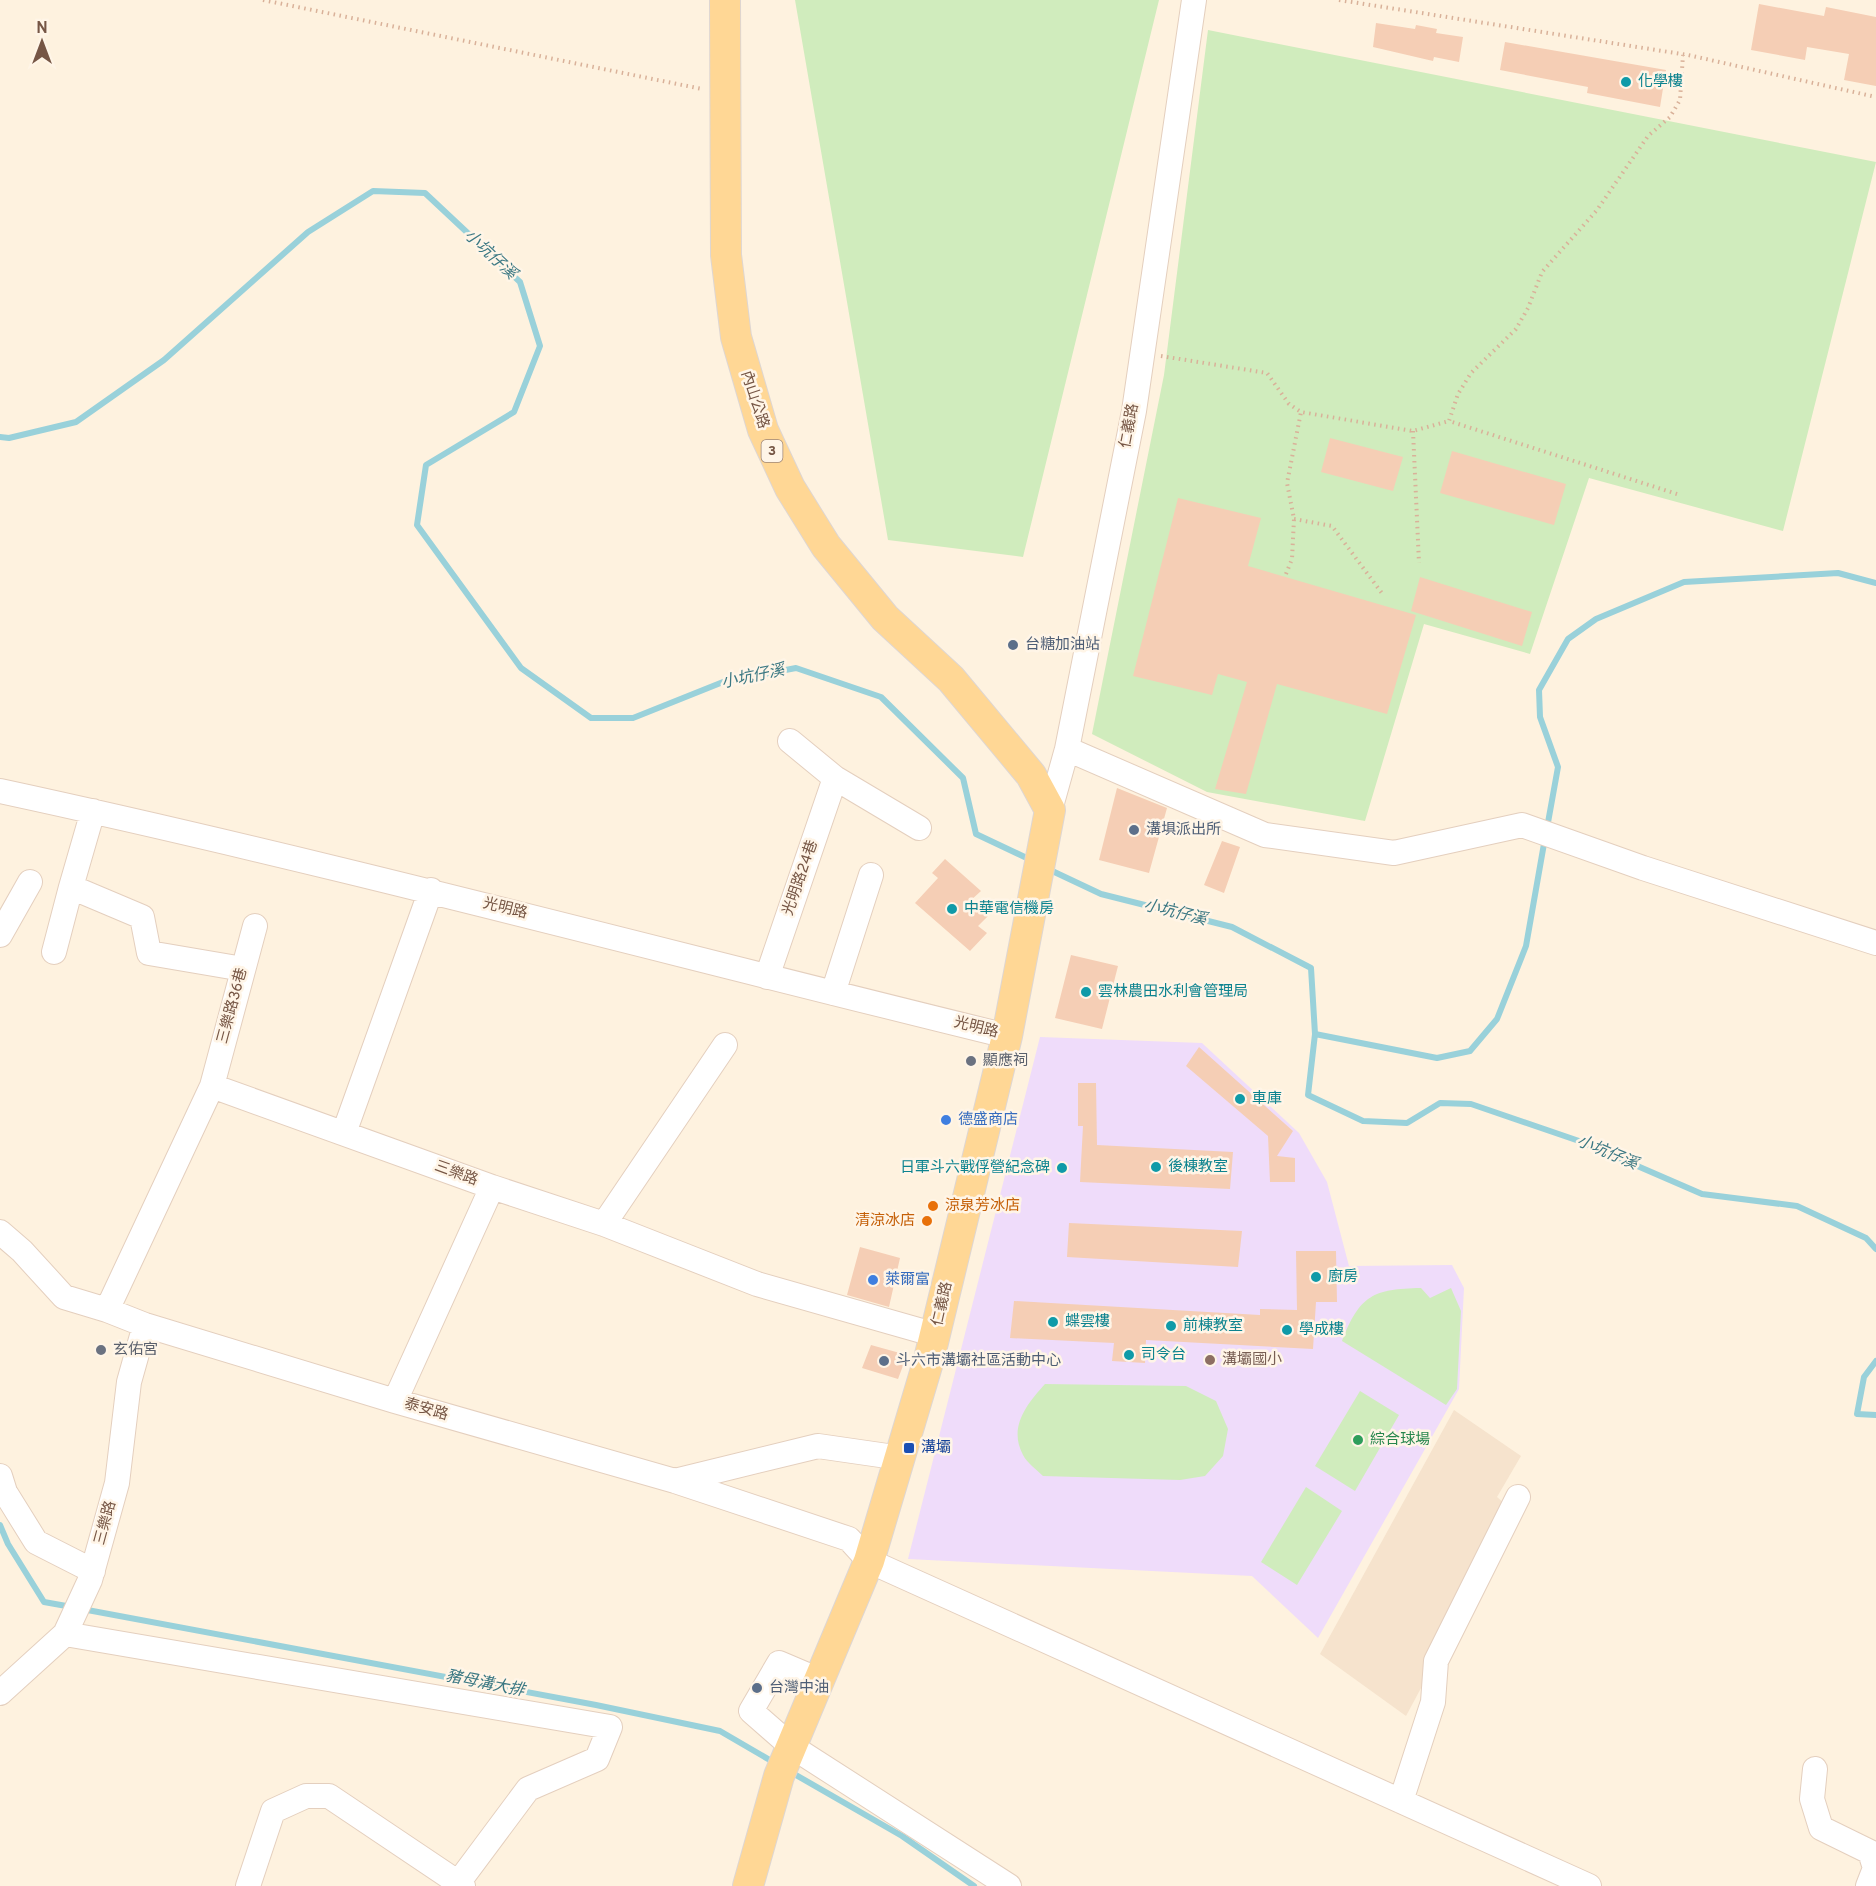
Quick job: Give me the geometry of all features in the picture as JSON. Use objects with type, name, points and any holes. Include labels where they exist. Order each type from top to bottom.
[{"type":"main road","name":"內山公路","points":[[725,0],[726,255],[730,295],[745,376],[763,430],[790,488],[826,546],[885,618],[958,688],[1031,775],[1050,810]]},
{"type":"main road","name":"仁義路","points":[[764,1828],[779,1776],[868,1561],[901,1458],[936,1335],[1007,1036],[1050,810]]},
{"type":"main road","points":[[748,1886],[764,1828]]},
{"type":"main road","points":[[764,1828],[770,1886]]},
{"type":"street","name":"仁義路","points":[[1050,810],[1067,748],[1134,411],[1194,0]]},
{"type":"street","points":[[790,741],[835,778],[919,828]]},
{"type":"street","points":[[1067,748],[1264,835],[1394,853],[1521,825],[1643,868],[1876,943]]},
{"type":"street","name":"光明路24巷","points":[[767,977],[835,778]]},
{"type":"street","name":"光明路","points":[[0,791],[431,890],[1007,1036]]},
{"type":"street","points":[[54,952],[93,811]]},
{"type":"street","points":[[833,993],[871,875]]},
{"type":"street","points":[[0,935],[30,882]]},
{"type":"street","points":[[71,887],[142,917],[148,953],[243,969]]},
{"type":"street","points":[[344,1133],[431,890]]},
{"type":"street","name":"三樂路36巷","points":[[212,1086],[255,926]]},
{"type":"street","points":[[604,1224],[725,1044]]},
{"type":"street","points":[[107,1310],[212,1086]]},
{"type":"street","name":"三樂路","points":[[212,1086],[492,1187],[604,1224],[757,1284],[936,1335]]},
{"type":"street","points":[[395,1401],[492,1187]]},
{"type":"street","name":"泰安路","points":[[0,1232],[22,1251],[64,1297],[145,1325],[395,1401],[675,1481],[849,1539],[868,1561]]},
{"type":"street","name":"三樂路","points":[[67,1629],[92,1575],[117,1483],[129,1382],[145,1325]]},
{"type":"street","points":[[675,1481],[818,1446],[901,1458]]},
{"type":"street","points":[[0,1476],[5,1491],[36,1542],[92,1575]]},
{"type":"street","points":[[1401,1801],[1433,1702],[1436,1661],[1518,1497]]},
{"type":"street","points":[[868,1561],[1589,1886]]},
{"type":"street","points":[[0,1693],[67,1629],[610,1727],[597,1759],[528,1789],[460,1884],[329,1796],[306,1796],[273,1811],[248,1886]]},
{"type":"street","points":[[819,1680],[779,1663],[751,1711],[791,1746],[1009,1886]]},
{"type":"street","points":[[1815,1769],[1812,1799],[1821,1828],[1870,1852],[1875,1868],[1868,1886]]},
{"type":"path","points":[[263,0],[724,93]]},
{"type":"path","points":[[1339,0],[1683,55],[1876,97]]},
{"type":"path","points":[[1449,421],[1458,394],[1471,373],[1516,329],[1542,272],[1597,210],[1648,136],[1670,117],[1680,100],[1683,55]]},
{"type":"path","points":[[1142,354],[1267,373],[1289,404],[1301,412],[1413,431],[1449,421],[1677,494]]},
{"type":"path","points":[[1286,574],[1292,559],[1294,519],[1287,483],[1301,412]]},
{"type":"path","points":[[1413,431],[1419,563]]},
{"type":"path","points":[[1294,519],[1332,526],[1384,596]]},
{"type":"shaded area","name":"溝壩國小","points":[[1040,1037],[1202,1043],[1299,1133],[1327,1182],[1349,1266],[1452,1265],[1464,1288],[1459,1389],[1318,1638],[1252,1576],[908,1559]]},
{"type":"shaded area","points":[[1454,1410],[1521,1456],[1497,1497],[1515,1513],[1406,1716],[1320,1654]]},
{"type":"green space","points":[[795,0],[1159,0],[1023,557],[888,540]]},
{"type":"green space","points":[[1208,30],[1876,162],[1783,531],[1589,478],[1530,654],[1424,624],[1365,821],[1207,792],[1092,734],[1164,375]]},
{"type":"green space","points":[[1421,1288],[1430,1298],[1451,1288],[1461,1311],[1457,1389],[1446,1405],[1342,1341],[1355,1313],[1370,1298],[1391,1290]]},
{"type":"green space","points":[[1045,1384],[1186,1386],[1216,1401],[1228,1429],[1223,1456],[1205,1476],[1180,1480],[1043,1476],[1025,1458],[1019,1445],[1018,1435],[1026,1408]]},
{"type":"green space","name":"綜合球場","points":[[1360,1391],[1399,1415],[1355,1491],[1315,1466]]},
{"type":"green space","points":[[1306,1487],[1342,1511],[1297,1585],[1261,1562]]},
{"type":"building","points":[[1759,4],[1824,16],[1826,7],[1876,17],[1876,86],[1844,80],[1849,54],[1807,47],[1805,60],[1751,50]]},
{"type":"building","points":[[1376,23],[1415,29],[1416,25],[1437,29],[1436,33],[1463,37],[1459,62],[1434,57],[1433,61],[1373,47]]},
{"type":"building","points":[[1505,42],[1666,70],[1660,107],[1587,93],[1588,87],[1500,70]]},
{"type":"building","points":[[1330,438],[1403,457],[1393,491],[1321,472]]},
{"type":"building","points":[[1452,451],[1566,484],[1554,525],[1440,493]]},
{"type":"building","points":[[1178,498],[1261,518],[1248,566],[1416,615],[1387,714],[1277,684],[1246,794],[1215,789],[1247,682],[1218,674],[1212,695],[1133,676]]},
{"type":"building","points":[[1420,577],[1532,612],[1522,646],[1411,611]]},
{"type":"building","name":"溝埧派出所","points":[[1117,788],[1167,808],[1149,873],[1099,860]]},
{"type":"building","points":[[1222,841],[1240,847],[1224,893],[1204,885]]},
{"type":"building","name":"中華電信機房","points":[[945,859],[981,891],[970,901],[988,916],[978,926],[987,933],[970,951],[915,903],[938,878],[932,873]]},
{"type":"building","name":"雲林農田水利會管理局","points":[[1071,955],[1118,966],[1102,1029],[1055,1018]]},
{"type":"building","name":"車庫","points":[[1199,1047],[1293,1131],[1277,1156],[1295,1158],[1295,1182],[1270,1182],[1268,1136],[1186,1066]]},
{"type":"building","name":"後棟教室","points":[[1078,1083],[1096,1083],[1097,1145],[1233,1152],[1230,1189],[1080,1182],[1083,1126],[1078,1126]]},
{"type":"building","points":[[1069,1223],[1242,1231],[1238,1267],[1067,1257]]},
{"type":"building","name":"萊爾富","points":[[860,1247],[900,1258],[889,1307],[847,1295]]},
{"type":"building","points":[[1296,1251],[1336,1251],[1337,1302],[1316,1302],[1313,1349],[1146,1340],[1145,1363],[1112,1361],[1114,1343],[1010,1338],[1014,1301],[1260,1315],[1260,1309],[1297,1310]]},
{"type":"building","name":"斗六市溝壩社區活動中心","points":[[871,1345],[907,1355],[898,1379],[862,1368]]},
{"type":"waterway","name":"小坑仔溪","points":[[0,437],[9,438],[76,422],[164,360],[308,232],[373,191],[425,193],[520,282],[540,346],[514,412],[426,465],[417,525],[521,668],[591,718],[633,718],[723,682],[796,668],[881,697],[963,778],[976,834],[1031,860]]},
{"type":"waterway","points":[[1547,828],[1558,767],[1540,717],[1539,690],[1568,639],[1596,619],[1684,582],[1838,573],[1876,583]]},
{"type":"waterway","points":[[1315,1034],[1437,1058],[1470,1051],[1497,1019],[1526,946],[1545,838]]},
{"type":"waterway","name":"小坑仔溪","points":[[1048,869],[1101,894],[1232,927],[1311,968],[1315,1034],[1308,1095],[1363,1121],[1407,1123],[1440,1103],[1471,1104],[1582,1142],[1702,1194],[1797,1206],[1866,1238],[1876,1249]]},
{"type":"waterway","name":"小坑仔溪","points":[[1876,1361],[1864,1377],[1857,1414],[1876,1415]]},
{"type":"waterway","name":"豬母溝大排","points":[[0,1525],[8,1544],[44,1602],[72,1607]]},
{"type":"waterway","name":"豬母溝大排","points":[[82,1609],[596,1705],[720,1731],[775,1763]]},
{"type":"waterway","name":"豬母溝大排","points":[[789,1771],[902,1836],[974,1886]]},
{"type":"place","name":"化學樓","points":[[1626,82]]},
{"type":"place","name":"台糖加油站","points":[[1013,645]]},
{"type":"place","name":"溝埧派出所","points":[[1134,830]]},
{"type":"place","name":"中華電信機房","points":[[952,909]]},
{"type":"place","name":"雲林農田水利會管理局","points":[[1086,992]]},
{"type":"place","name":"顯應祠","points":[[971,1061]]},
{"type":"place","name":"車庫","points":[[1240,1099]]},
{"type":"place","name":"德盛商店","points":[[946,1120]]},
{"type":"place","name":"後棟教室","points":[[1156,1167]]},
{"type":"place","name":"日軍斗六戰俘營紀念碑","points":[[1062,1168]]},
{"type":"place","name":"涼泉芳冰店","points":[[933,1206]]},
{"type":"place","name":"清涼冰店","points":[[927,1221]]},
{"type":"place","name":"廚房","points":[[1316,1277]]},
{"type":"place","name":"萊爾富","points":[[873,1280]]},
{"type":"place","name":"蝶雲樓","points":[[1053,1322]]},
{"type":"place","name":"前棟教室","points":[[1171,1326]]},
{"type":"place","name":"學成樓","points":[[1287,1330]]},
{"type":"place","name":"玄佑宮","points":[[101,1350]]},
{"type":"place","name":"司令台","points":[[1129,1355]]},
{"type":"place","name":"溝壩國小","points":[[1210,1360]]},
{"type":"place","name":"斗六市溝壩社區活動中心","points":[[884,1361]]},
{"type":"place","name":"綜合球場","points":[[1358,1440]]},
{"type":"place","name":"溝壩","points":[[909,1448]]},
{"type":"place","name":"台灣中油","points":[[757,1688]]}]
